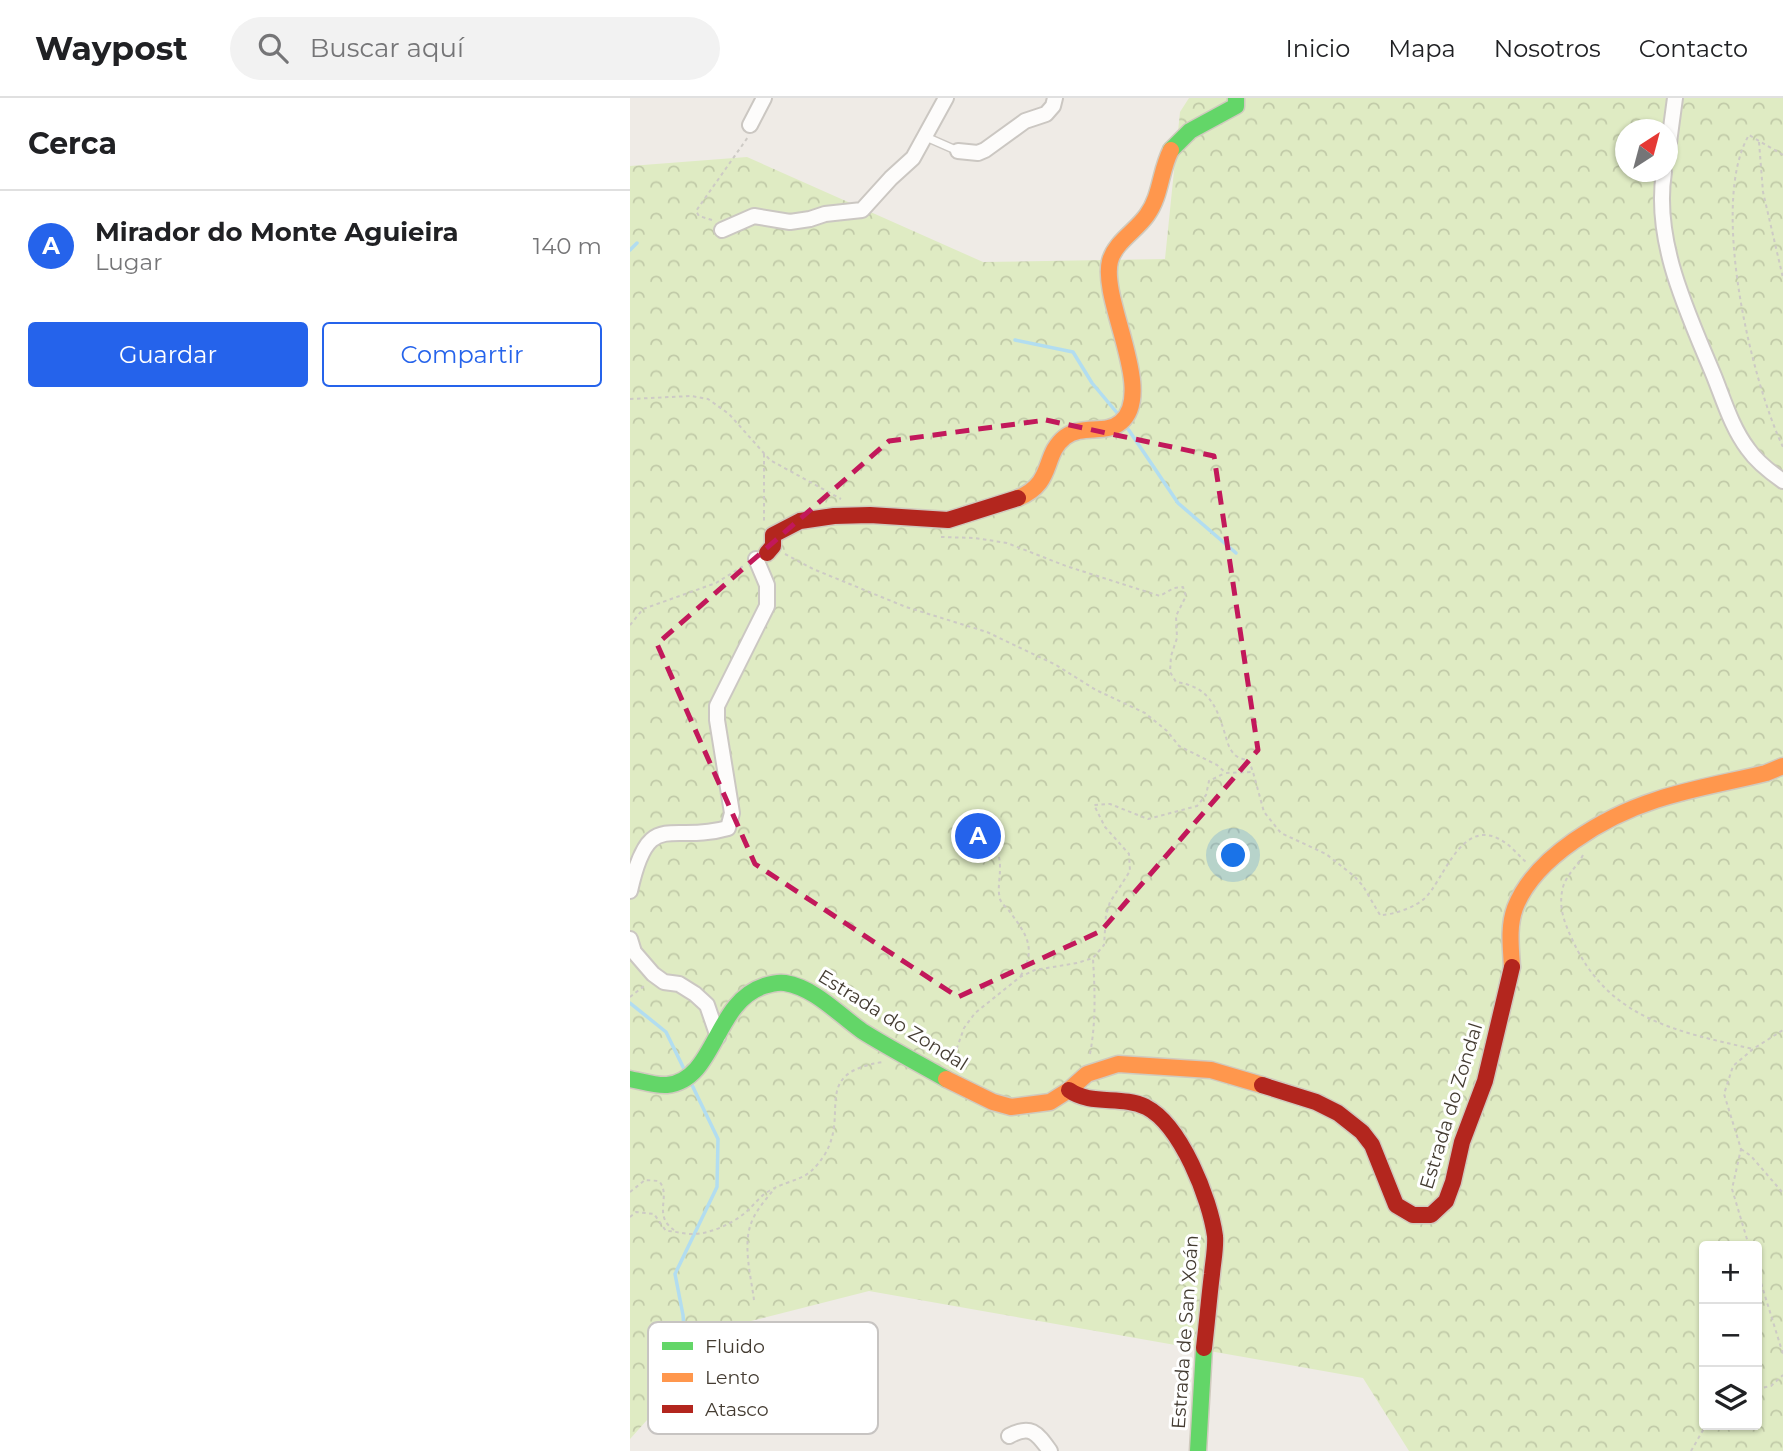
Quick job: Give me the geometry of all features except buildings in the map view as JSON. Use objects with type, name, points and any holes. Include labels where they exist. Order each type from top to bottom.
[{"type":"street","points":[[753,120],[764,98]]},
{"type":"street","points":[[727,228],[754,216],[790,222],[825,214],[862,210],[913,158],[946,98]]},
{"type":"street","points":[[958,151],[978,153],[985,150],[1025,121],[1046,114],[1054,106],[1055,98]]},
{"type":"street","points":[[630,891],[637,863],[656,835],[671,831],[717,831],[728,828],[732,813],[717,706],[767,606],[767,548],[790,523],[807,519],[880,516],[923,522],[952,520],[1025,496],[1039,486],[1047,474],[1056,448],[1063,438],[1074,431],[1113,427],[1123,421],[1132,408],[1133,381],[1109,270],[1111,260],[1124,239],[1150,212],[1174,145],[1184,136],[1236,106],[1236,98]]},
{"type":"street","points":[[1672,119],[1675,98]]},
{"type":"street","points":[[1663,182],[1662,210],[1665,239],[1697,334],[1735,429],[1758,462],[1783,481]]},
{"type":"street","name":"Estrada do Zondal","points":[[630,1079],[667,1085],[689,1077],[708,1054],[734,1006],[744,996],[769,984],[785,984],[815,995],[863,1031],[947,1080],[993,1102],[1011,1107],[1050,1102],[1087,1074],[1118,1064],[1211,1070],[1316,1102],[1351,1121],[1372,1145],[1396,1205],[1413,1215],[1431,1215],[1446,1201],[1462,1142],[1485,1081],[1512,973],[1511,929],[1514,911],[1522,893],[1537,873],[1560,851],[1592,829],[1655,800],[1766,773],[1783,766]]},
{"type":"street","points":[[630,939],[634,952],[653,974],[664,982],[679,984],[707,1005],[718,1037]]},
{"type":"street","name":"Estrada de San Xoán","points":[[1069,1090],[1080,1098],[1129,1102],[1145,1107],[1161,1117],[1183,1148],[1206,1200],[1215,1238],[1201,1384],[1198,1451]]},
{"type":"street","points":[[1009,1436],[1019,1430],[1031,1431],[1050,1451]]},
{"type":"lane","points":[[926,137],[958,151]]},
{"type":"path","points":[[727,228],[699,216],[696,211],[749,135],[753,120]]},
{"type":"path","points":[[1783,155],[1749,135],[1742,145],[1733,182],[1732,228],[1737,273],[1758,385],[1783,447]]},
{"type":"path","points":[[1758,141],[1763,192],[1783,278]]},
{"type":"path","points":[[630,399],[691,396],[708,399],[729,414],[764,453],[783,468],[847,503]]},
{"type":"path","points":[[764,453],[764,521],[767,548]]},
{"type":"path","points":[[923,522],[931,535],[952,539],[975,538],[1007,544],[1160,596],[1174,588],[1183,587],[1186,596],[1176,616],[1177,638],[1171,656],[1170,672],[1176,682],[1205,693],[1217,710],[1228,745],[1234,755],[1249,761],[1264,812],[1280,833],[1326,854],[1354,876],[1380,915],[1420,902],[1430,893],[1457,850],[1467,842],[1486,835],[1506,843],[1537,873]]},
{"type":"path","points":[[630,625],[643,609],[716,583],[767,548]]},
{"type":"path","points":[[767,548],[906,607],[987,632],[1056,665],[1096,690],[1145,713],[1167,731],[1179,746],[1217,765],[1226,773]]},
{"type":"path","points":[[947,1080],[964,1028],[975,1013],[1020,977],[1035,970],[1093,958],[1104,945],[1106,915],[1110,902],[1130,871],[1129,854],[1105,827],[1094,805],[1110,804],[1148,819],[1197,806],[1206,795],[1209,781],[1226,773],[1253,772]]},
{"type":"path","points":[[1592,829],[1587,849],[1568,875],[1561,904],[1562,917],[1576,947],[1595,975],[1614,996],[1634,1012],[1684,1033],[1753,1049]]},
{"type":"path","points":[[971,840],[997,850],[1002,863],[1000,900],[1027,936],[1029,952],[1020,977]]},
{"type":"path","points":[[1087,1074],[1095,1028],[1093,958]]},
{"type":"path","points":[[630,997],[642,988],[653,974]]},
{"type":"path","points":[[1748,1241],[1732,1189],[1741,1149],[1724,1094],[1733,1066],[1753,1049],[1783,1030]]},
{"type":"path","points":[[630,1217],[636,1212],[654,1214],[666,1231],[696,1234],[736,1220],[764,1194],[812,1173],[827,1150],[831,1137],[839,1084],[859,1067],[887,1061]]},
{"type":"path","points":[[1741,1149],[1751,1156],[1783,1193]]},
{"type":"path","points":[[630,1192],[645,1181],[659,1181],[664,1192],[664,1219],[674,1231]]},
{"type":"path","points":[[754,1300],[748,1232],[755,1214],[776,1188]]},
{"type":"path","points":[[1762,1286],[1783,1354]]},
{"type":"path","points":[[1762,1388],[1771,1386],[1783,1375]]},
{"type":"path","points":[[1691,1451],[1703,1430]]},
{"type":"highlighted area","points":[[1046,420],[1214,456],[1258,750],[1101,931],[958,997],[755,864],[657,644],[889,441]]},
{"type":"green space","points":[[1189,98],[1783,98],[1783,1451],[1409,1451],[1363,1378],[869,1291],[747,1322],[648,1322],[648,1419],[630,1439],[630,166],[747,157],[983,262],[1165,259],[1180,112]]},
{"type":"waterway","points":[[630,250],[637,243]]},
{"type":"waterway","points":[[1015,340],[1073,352],[1092,383],[1118,414]]},
{"type":"waterway","points":[[1126,426],[1178,503],[1236,553]]},
{"type":"waterway","points":[[630,1003],[666,1032],[685,1071]]},
{"type":"waterway","points":[[684,1322],[675,1274],[717,1187],[718,1139],[692,1085]]},
{"type":"traffic: fast","points":[[1171,150],[1190,131],[1236,106],[1236,98]]},
{"type":"traffic: fast","points":[[630,1079],[663,1085],[683,1080],[696,1070],[724,1023],[747,995],[774,983],[806,990],[826,1002],[862,1031],[946,1079]]},
{"type":"traffic: fast","points":[[1198,1451],[1204,1348]]},
{"type":"traffic: slow","points":[[1018,498],[1038,485],[1053,452],[1065,437],[1079,431],[1115,426],[1130,408],[1133,390],[1125,345],[1112,298],[1110,261],[1116,248],[1152,208],[1171,150]]},
{"type":"traffic: slow","points":[[1512,967],[1513,915],[1524,889],[1538,872],[1574,841],[1636,807],[1766,773],[1783,766]]},
{"type":"traffic: slow","points":[[946,1079],[993,1102],[1011,1107],[1050,1102],[1087,1074],[1118,1064],[1211,1070],[1262,1085]]},
{"type":"traffic: jam","points":[[767,553],[773,546],[773,535],[800,521],[870,515],[948,520],[1018,498]]},
{"type":"traffic: jam","points":[[1262,1085],[1316,1102],[1338,1113],[1362,1132],[1372,1145],[1396,1205],[1413,1215],[1431,1215],[1446,1201],[1453,1182],[1462,1142],[1485,1081],[1512,967]]},
{"type":"traffic: jam","points":[[1069,1090],[1087,1098],[1136,1103],[1146,1107],[1159,1116],[1171,1130],[1192,1164],[1207,1203],[1215,1236],[1204,1348]]},
{"type":"place","name":"Mirador do Monte Aguieira","points":[[978,836]]}]
